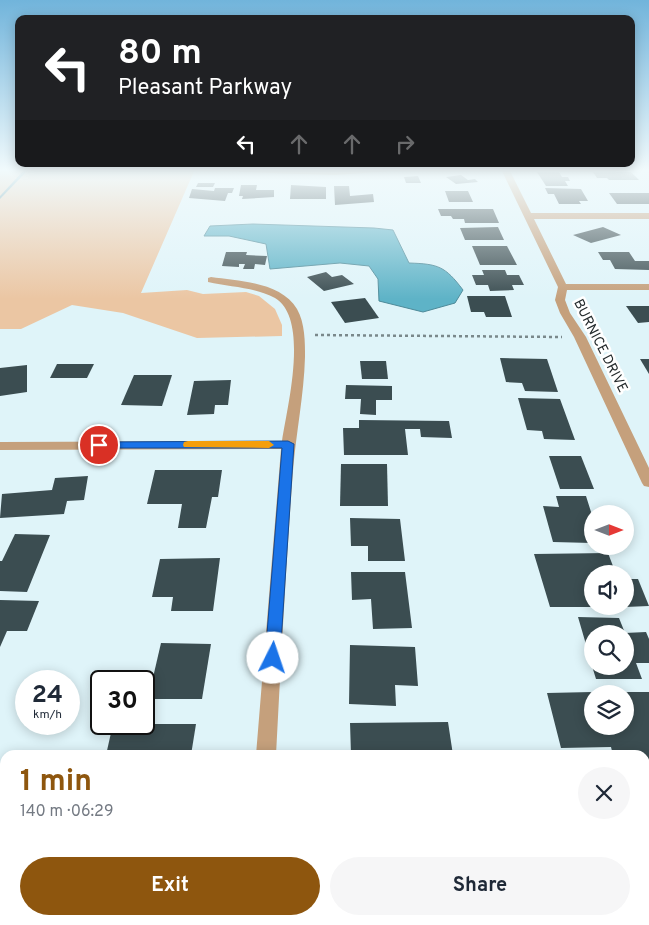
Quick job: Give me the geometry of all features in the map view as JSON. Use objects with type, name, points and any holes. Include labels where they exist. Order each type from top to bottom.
[{"type":"street","name":"BURNICE DRIVE","points":[[527,212],[563,287],[560,300],[565,313],[580,337],[649,483]]},
{"type":"street","points":[[529,216],[649,216]]},
{"type":"street","points":[[211,280],[249,286],[276,294],[293,309],[298,335],[298,364],[288,444],[266,750]]},
{"type":"street","points":[[563,287],[649,287]]},
{"type":"street","points":[[0,446],[288,444]]},
{"type":"path","points":[[298,335],[580,337]]},
{"type":"shaded area","points":[[0,212],[176,212],[141,293],[187,290],[203,294],[246,292],[259,296],[275,309],[282,325],[282,336],[197,338],[123,313],[72,305],[21,329],[0,329]]},
{"type":"water","points":[[253,224],[393,230],[409,263],[427,264],[446,271],[463,290],[455,303],[423,312],[379,301],[378,279],[369,266],[340,263],[270,269],[266,244],[229,236],[204,236],[210,226]]},
{"type":"building","points":[[439,212],[494,212],[499,223],[465,223],[464,219],[441,216]]},
{"type":"building","points":[[498,227],[504,240],[465,240],[460,228]]},
{"type":"building","points":[[603,227],[621,235],[591,243],[573,235]]},
{"type":"building","points":[[472,246],[507,246],[517,265],[480,265]]},
{"type":"building","points":[[226,252],[247,252],[246,255],[267,256],[265,265],[255,264],[254,269],[243,269],[245,264],[239,264],[239,267],[222,266]]},
{"type":"building","points":[[598,252],[629,252],[635,261],[649,261],[649,270],[615,269],[610,260],[603,260]]},
{"type":"building","points":[[482,270],[505,270],[507,275],[519,275],[524,285],[512,285],[514,290],[490,291],[488,285],[476,285],[472,275],[484,275]]},
{"type":"building","points":[[326,272],[332,277],[342,275],[354,284],[324,291],[307,277]]},
{"type":"building","points":[[467,296],[505,296],[512,317],[486,317],[484,312],[471,312]]},
{"type":"building","points":[[365,298],[379,318],[345,323],[331,302]]},
{"type":"building","points":[[626,306],[649,306],[649,322],[638,323]]},
{"type":"building","points":[[500,358],[547,359],[558,392],[525,391],[522,383],[506,382]]},
{"type":"building","points":[[640,359],[649,359],[649,374]]},
{"type":"building","points":[[360,361],[386,361],[388,379],[362,379]]},
{"type":"building","points":[[57,364],[94,364],[87,378],[50,378]]},
{"type":"building","points":[[27,365],[27,392],[0,396],[0,368]]},
{"type":"building","points":[[134,375],[172,375],[162,406],[121,405]]},
{"type":"building","points":[[231,380],[228,405],[215,405],[214,414],[187,415],[194,381]]},
{"type":"building","points":[[346,385],[392,386],[392,400],[376,400],[376,415],[360,414],[361,399],[345,399]]},
{"type":"building","points":[[518,398],[560,399],[575,440],[544,439],[542,431],[527,430]]},
{"type":"building","points":[[359,420],[449,421],[452,438],[421,437],[420,429],[405,429],[408,455],[344,455],[343,428],[359,428]]},
{"type":"building","points":[[549,456],[581,456],[594,489],[560,489]]},
{"type":"building","points":[[341,464],[387,464],[388,506],[340,506]]},
{"type":"building","points":[[155,470],[222,470],[218,497],[212,497],[206,528],[178,528],[182,504],[147,504]]},
{"type":"building","points":[[88,476],[84,500],[67,501],[64,514],[0,518],[2,494],[52,490],[55,478]]},
{"type":"building","points":[[556,496],[586,496],[589,505],[584,505],[584,543],[553,542],[543,506],[559,507]]},
{"type":"building","points":[[350,518],[400,519],[405,561],[368,561],[368,546],[351,546]]},
{"type":"building","points":[[15,534],[50,535],[27,592],[0,591],[0,561],[2,561]]},
{"type":"building","points":[[534,554],[609,555],[613,565],[584,565],[584,607],[550,607]]},
{"type":"building","points":[[220,558],[213,611],[171,611],[173,597],[152,597],[160,559]]},
{"type":"building","points":[[351,572],[405,572],[412,628],[373,629],[371,599],[352,600]]},
{"type":"building","points":[[634,579],[638,579],[649,606],[634,607]]},
{"type":"building","points":[[0,600],[39,601],[27,631],[7,631],[0,647]]},
{"type":"building","points":[[578,617],[619,618],[622,625],[584,625],[584,638]]},
{"type":"building","points":[[646,632],[649,639],[649,663],[636,663],[642,679],[596,679],[595,675],[634,675],[634,633]]},
{"type":"building","points":[[161,643],[211,644],[202,699],[155,699],[155,670]]},
{"type":"building","points":[[350,645],[415,647],[418,686],[395,685],[396,706],[349,704]]},
{"type":"building","points":[[584,692],[584,735],[634,735],[634,692],[649,692],[649,750],[612,750],[611,747],[561,748],[547,693]]},
{"type":"building","points":[[448,722],[452,750],[351,750],[350,723]]},
{"type":"building","points":[[155,724],[196,724],[192,750],[107,750],[111,735],[155,735]]},
{"type":"slow traffic","points":[[188,445],[269,445]]},
{"type":"route","points":[[99,445],[288,444],[273,658]]}]
